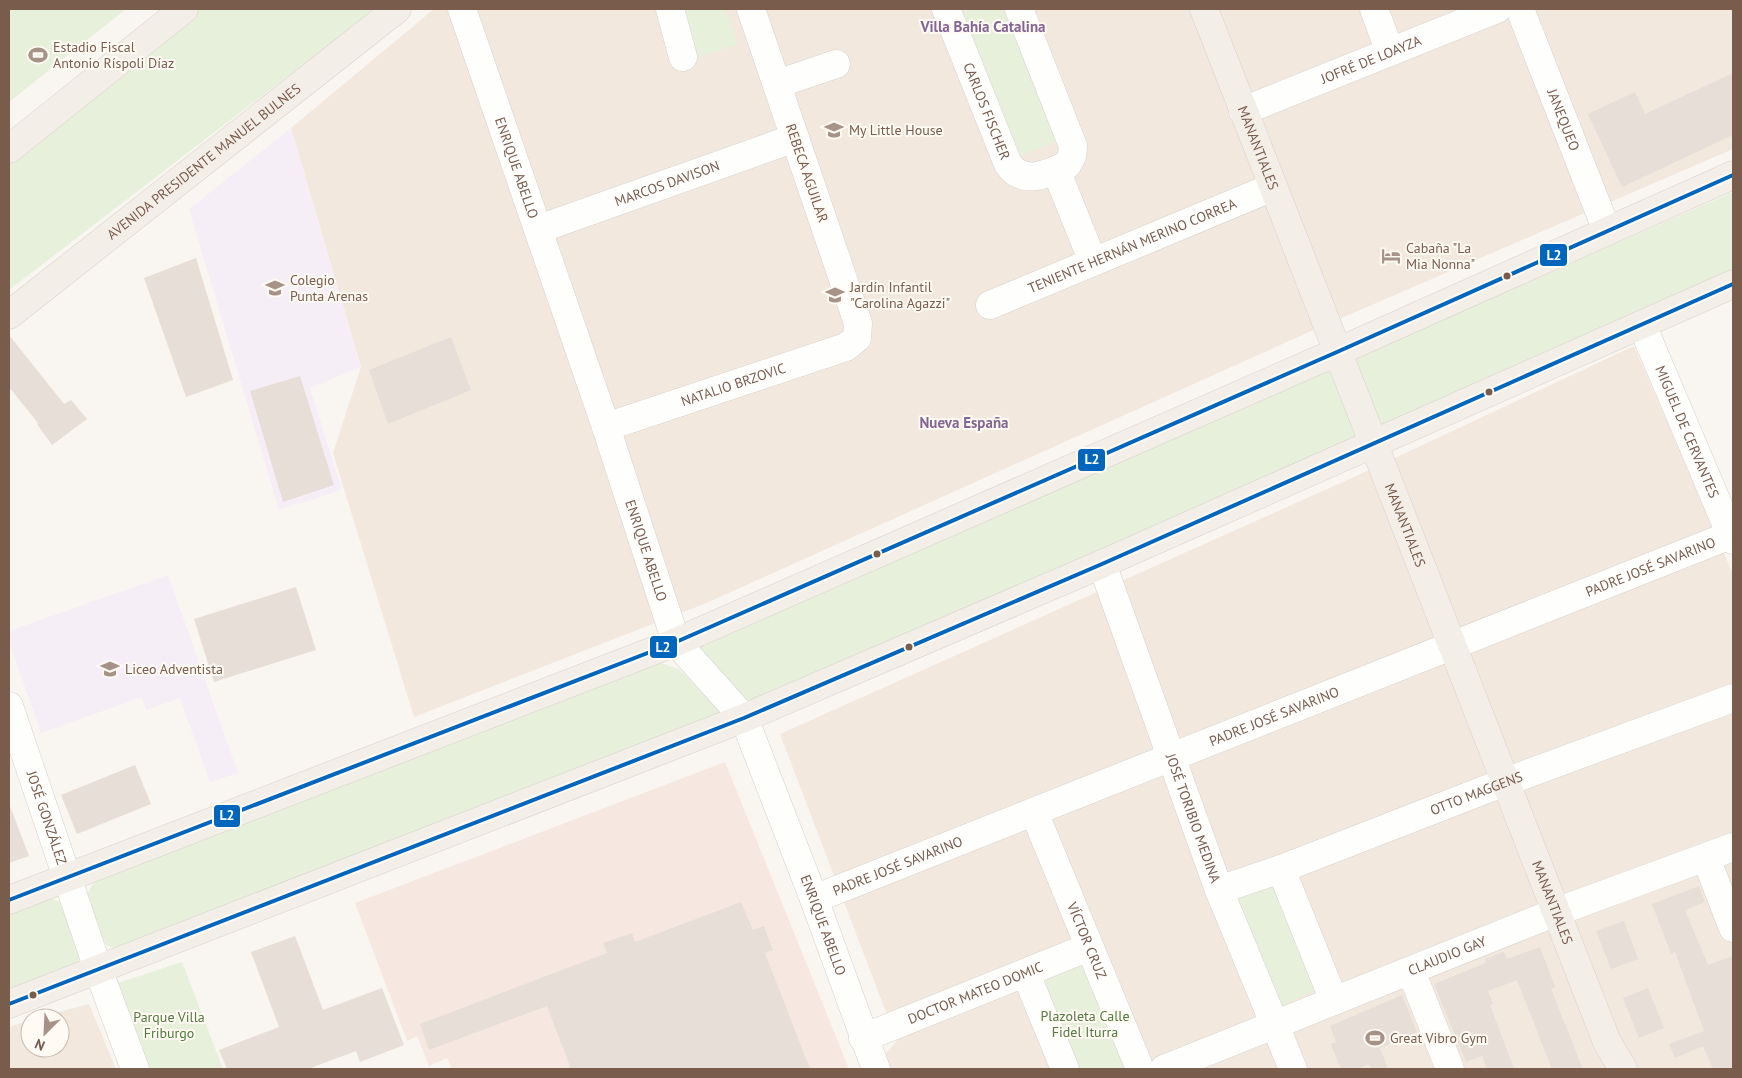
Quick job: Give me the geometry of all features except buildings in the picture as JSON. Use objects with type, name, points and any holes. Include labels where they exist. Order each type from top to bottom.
[{"type":"main road","points":[[9,149],[184,9]]},
{"type":"main road","name":"AVENIDA PRESIDENTE MANUEL BULNES","points":[[9,315],[397,9]]},
{"type":"main road","name":"MANANTIALES","points":[[1204,9],[1607,1042]]},
{"type":"main road","points":[[9,900],[676,642],[1337,352],[1733,175]]},
{"type":"main road","points":[[9,1004],[744,718],[1102,564],[1733,284]]},
{"type":"main road","points":[[1607,1042],[1612,1069]]},
{"type":"main road","points":[[1607,1042],[1623,1069]]},
{"type":"street","name":"ENRIQUE ABELLO","points":[[462,9],[606,427],[676,642],[744,718],[814,899],[863,1038],[876,1069]]},
{"type":"street","points":[[670,9],[683,57]]},
{"type":"street","name":"REBECA AGUILAR","points":[[751,9],[858,323],[857,338]]},
{"type":"street","name":"CARLOS FISCHER","points":[[946,9],[1011,169],[1021,175],[1032,178],[1067,165],[1072,156],[1073,146],[1020,9]]},
{"type":"street","points":[[1374,9],[1390,52]]},
{"type":"street","name":"JOFRÉ DE LOAYZA","points":[[1243,111],[1497,9]]},
{"type":"street","name":"JANEQUEO","points":[[1520,9],[1607,231]]},
{"type":"street","points":[[777,84],[836,64]]},
{"type":"street","name":"MARCOS DAVISON","points":[[539,229],[795,138]]},
{"type":"street","points":[[1056,170],[1093,262]]},
{"type":"street","name":"TENIENTE HERNÁN MERINO CORREA","points":[[990,305],[1273,187]]},
{"type":"street","name":"MIGUEL DE CERVANTES","points":[[1642,325],[1732,536]]},
{"type":"street","name":"NATALIO BRZOVIC","points":[[606,427],[846,347],[857,338]]},
{"type":"street","name":"PADRE JOSÉ SAVARINO","points":[[814,899],[1170,756],[1732,536]]},
{"type":"street","name":"JOSÉ TORIBIO MEDINA","points":[[1102,564],[1219,890],[1293,1069]]},
{"type":"street","name":"OTTO MAGGENS","points":[[1219,890],[1281,869],[1505,782],[1733,698]]},
{"type":"street","name":"JOSÉ GONZÁLEZ","points":[[9,706],[98,969],[135,1069]]},
{"type":"street","name":"VÍCTOR CRUZ","points":[[1034,812],[1140,1069]]},
{"type":"street","name":"CLAUDIO GAY","points":[[1164,1069],[1556,912],[1733,847]]},
{"type":"street","points":[[1706,858],[1733,928]]},
{"type":"street","points":[[1281,869],[1334,1001]]},
{"type":"street","name":"DOCTOR MATEO DOMIC","points":[[863,1038],[1026,974],[1089,947]]},
{"type":"street","points":[[1411,971],[1450,1069]]},
{"type":"street","points":[[1026,974],[1065,1069]]},
{"type":"shaded area","points":[[434,9],[1733,9],[1733,149],[1309,332],[704,604],[414,717],[333,453],[361,367],[291,128]]},
{"type":"shaded area","name":"Colegio Punta Arenas","points":[[291,128],[361,367],[310,388],[342,490],[279,510],[189,209]]},
{"type":"shaded area","points":[[1634,346],[1733,574],[1733,1069],[871,1069],[897,1041],[780,734],[1363,473]]},
{"type":"shaded area","name":"Liceo Adventista","points":[[168,575],[238,773],[210,782],[180,698],[146,710],[142,697],[41,733],[9,641],[9,631]]},
{"type":"shaded area","points":[[725,762],[849,1069],[452,1069],[447,1058],[429,1066],[417,1036],[407,1041],[355,903]]},
{"type":"shaded area","points":[[89,1004],[116,1069],[9,1069],[9,1027],[20,1023],[20,1058],[70,1058],[70,1009]]},
{"type":"green space","name":"Estadio Fiscal Antonio Ríspoli Díaz","points":[[9,9],[126,9],[9,102]]},
{"type":"green space","points":[[191,9],[375,9],[9,290],[9,151]]},
{"type":"green space","points":[[679,9],[725,9],[738,44],[696,58]]},
{"type":"green space","points":[[957,9],[1007,9],[1059,140],[1016,158]]},
{"type":"green space","points":[[1733,192],[1733,271],[747,707],[698,648]]},
{"type":"green space","points":[[661,663],[680,670],[719,710],[717,721],[123,951],[106,945],[86,896],[94,882]]},
{"type":"green space","points":[[1272,882],[1317,989],[1279,1007],[1232,895]]},
{"type":"green space","points":[[50,898],[63,903],[81,951],[77,966],[9,992],[9,914]]},
{"type":"green space","name":"Plazoleta Calle Fidel Iturra","points":[[1083,960],[1129,1069],[1078,1069],[1038,980]]},
{"type":"green space","name":"Parque Villa Friburgo","points":[[182,962],[223,1069],[150,1069],[118,983]]},
{"type":"transit line","name":"L2","points":[[9,900],[676,642],[1337,352],[1733,175]]},
{"type":"transit line","name":"L2","points":[[9,1004],[744,718],[1102,564],[1733,284]]},
{"type":"place","name":"Estadio Fiscal Antonio Ríspoli Díaz","points":[[38,55]]},
{"type":"place","name":"My Little House","points":[[834,130]]},
{"type":"place","name":"Cabaña \"La Mia Nonna\"","points":[[1391,256]]},
{"type":"place","name":"Colegio Punta Arenas","points":[[275,288]]},
{"type":"place","name":"Jardín Infantil \"Carolina Agazzi\"","points":[[835,295]]},
{"type":"place","name":"Liceo Adventista","points":[[110,669]]},
{"type":"place","name":"Great Vibro Gym","points":[[1375,1038]]},
{"type":"district","name":"Villa Bahía Catalina","points":[[983,26]]},
{"type":"district","name":"Nueva España","points":[[964,422]]}]
